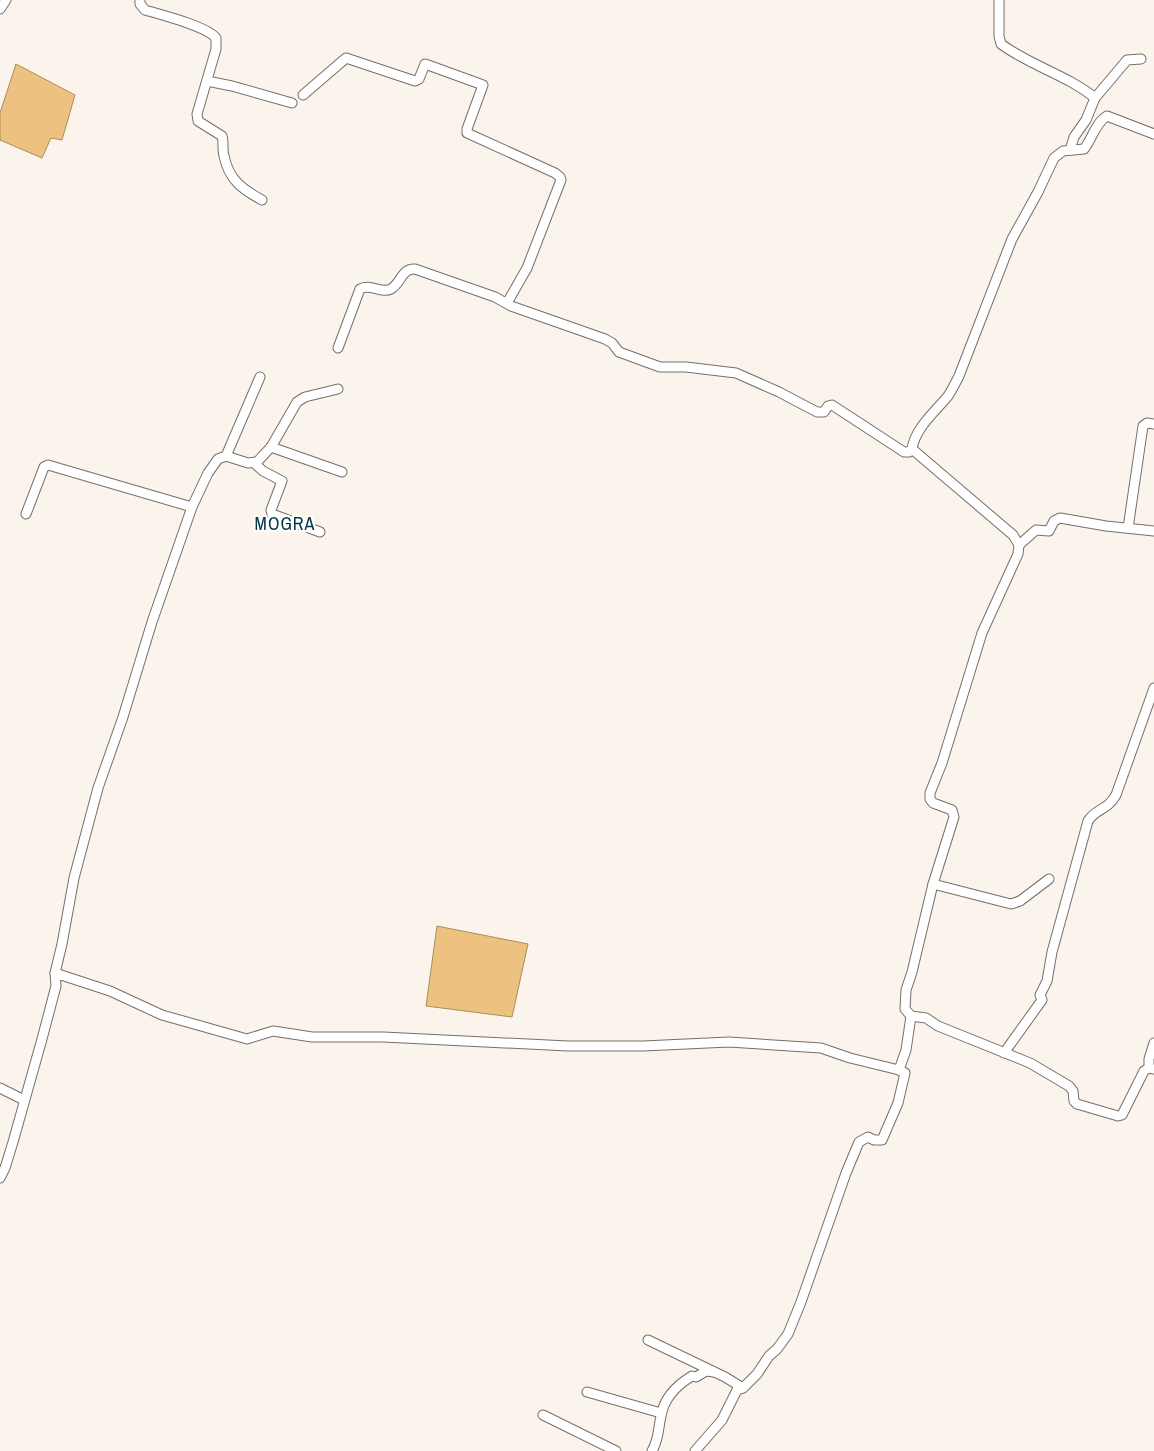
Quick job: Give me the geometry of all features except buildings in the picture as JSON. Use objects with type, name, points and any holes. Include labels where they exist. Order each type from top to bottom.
[{"type":"street","points":[[0,9],[6,0]]},
{"type":"street","points":[[140,0],[140,4],[145,10],[187,23],[214,35],[217,42],[197,114],[198,121],[222,136],[224,158],[233,179],[239,187],[262,200]]},
{"type":"street","points":[[999,0],[999,36],[1001,44],[1085,90],[1095,98]]},
{"type":"street","points":[[303,95],[346,58],[415,80],[419,79],[425,64],[483,85],[467,133],[555,173],[561,180],[527,268],[507,304]]},
{"type":"street","points":[[1070,150],[1072,141],[1086,120],[1095,98],[1127,60],[1140,59]]},
{"type":"street","points":[[207,81],[292,103]]},
{"type":"street","points":[[338,348],[357,291],[366,286],[385,290],[391,288],[406,271],[411,269],[495,297],[507,304],[605,339],[612,343],[619,352],[660,367],[686,366],[736,373],[779,392],[817,412],[824,412],[828,406],[832,405],[904,452],[909,452],[919,431],[949,395],[959,376],[1009,244],[1038,192],[1054,158],[1063,151],[1084,148],[1099,124],[1107,116],[1154,134]]},
{"type":"street","points":[[226,456],[260,377]]},
{"type":"street","points":[[254,463],[260,460],[271,447],[297,402],[305,397],[338,389]]},
{"type":"street","points":[[1128,528],[1144,426],[1147,423],[1154,424]]},
{"type":"street","points":[[271,447],[342,472]]},
{"type":"street","points":[[912,449],[1013,535],[1019,545],[1018,554],[982,633],[942,763],[930,793],[930,799],[933,803],[952,810],[954,817],[933,884],[906,990],[905,1009],[911,1016],[926,1018],[938,1026],[1030,1063],[1069,1086],[1073,1091],[1076,1104],[1118,1116],[1122,1114],[1144,1070],[1151,1069],[1149,1059],[1154,1043]]},
{"type":"street","points":[[0,1178],[13,1142],[56,986],[55,973],[74,878],[98,788],[192,506],[214,464],[218,459],[226,456],[254,463],[263,471],[282,481],[272,514],[320,532]]},
{"type":"street","points":[[26,514],[44,467],[48,465],[192,506]]},
{"type":"street","points":[[1019,545],[1036,530],[1049,531],[1054,521],[1060,518],[1106,526],[1154,531]]},
{"type":"street","points":[[1004,1053],[1042,1000],[1040,995],[1046,981],[1052,952],[1088,821],[1094,814],[1108,807],[1116,795],[1154,688]]},
{"type":"street","points":[[933,884],[1011,904],[1020,901],[1049,879]]},
{"type":"street","points":[[55,973],[110,991],[162,1015],[247,1039],[273,1031],[312,1036],[383,1037],[568,1046],[662,1046],[729,1042],[821,1048],[905,1073],[898,1103],[882,1140],[874,1140],[868,1137],[860,1142],[846,1173],[788,1334],[769,1356],[757,1374],[743,1388],[737,1390],[722,1420],[695,1451]]},
{"type":"street","points":[[899,1070],[906,1050],[911,1016]]},
{"type":"street","points":[[0,1088],[24,1100]]},
{"type":"street","points":[[648,1340],[743,1388]]},
{"type":"street","points":[[652,1451],[659,1435],[661,1413],[664,1404],[672,1392],[692,1376],[696,1377],[706,1372],[714,1372]]},
{"type":"street","points":[[587,1392],[661,1413]]},
{"type":"street","points":[[543,1415],[616,1451]]},
{"type":"shaded area","points":[[16,64],[75,95],[62,140],[51,138],[42,158],[0,140],[0,113]]},
{"type":"shaded area","points":[[437,926],[528,944],[512,1017],[426,1006]]},
{"type":"district","name":"MOGRA","points":[[285,524]]}]
